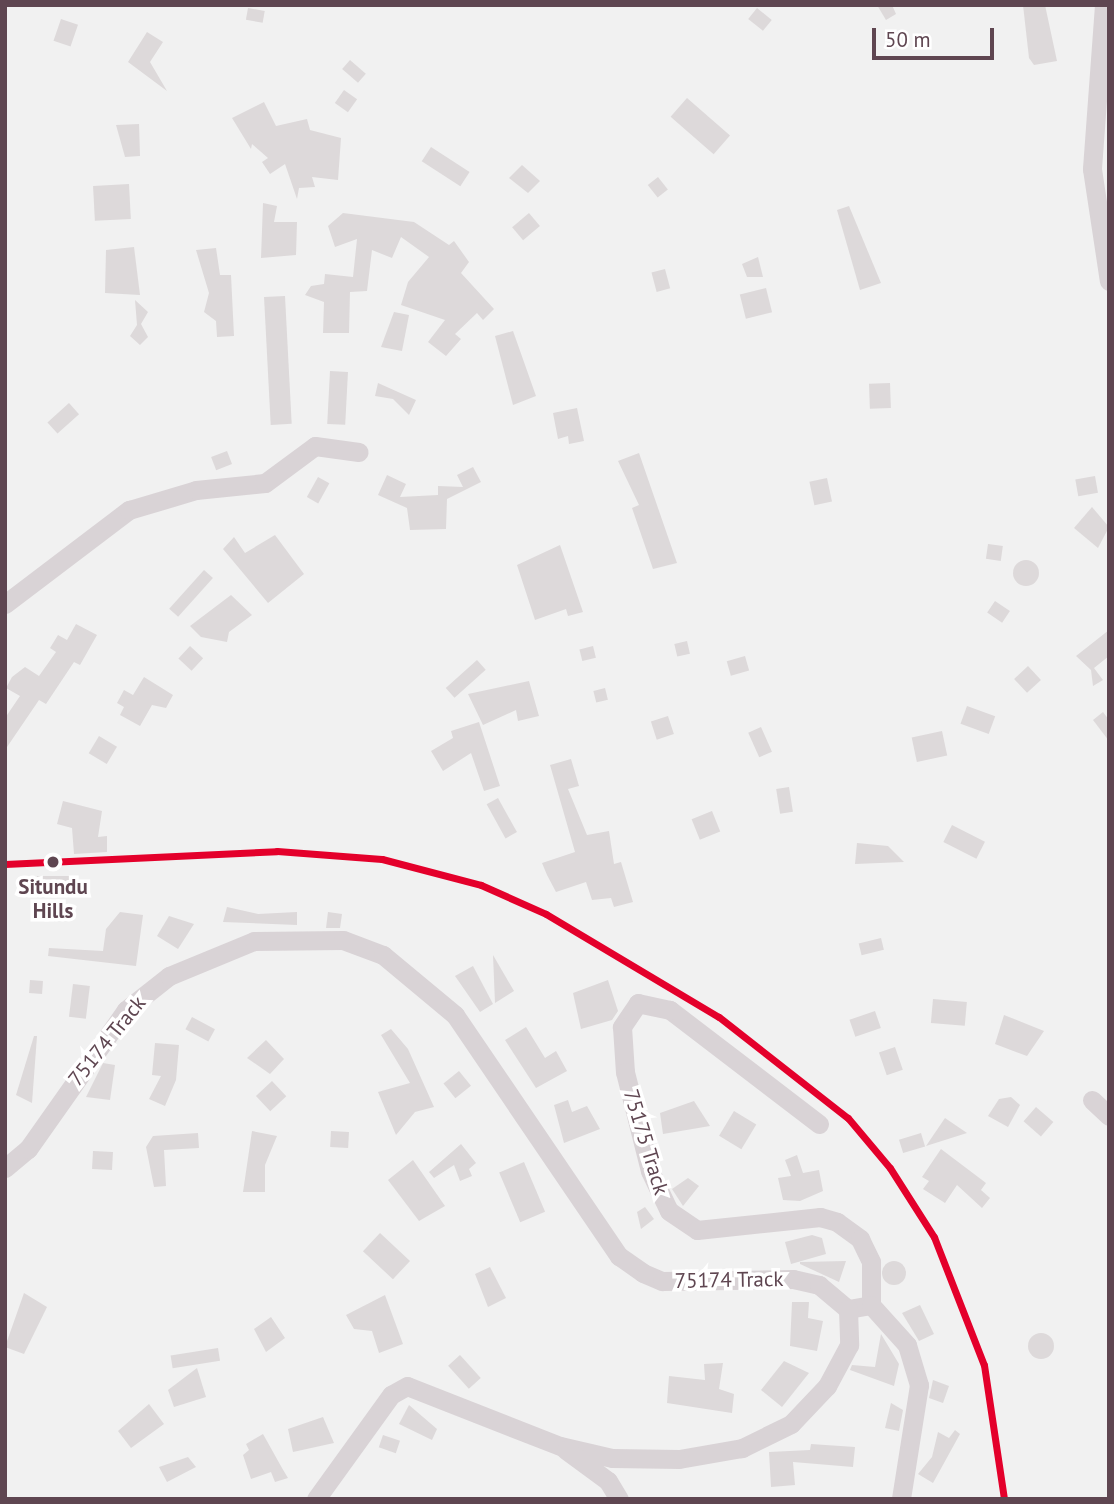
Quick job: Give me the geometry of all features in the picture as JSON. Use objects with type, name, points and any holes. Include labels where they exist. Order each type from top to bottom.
[{"type":"street","points":[[1104,5],[1092,169],[1109,281]]},
{"type":"street","points":[[5,604],[129,510],[197,490],[265,483],[315,446],[359,452]]},
{"type":"street","name":"75174 Track","points":[[5,1168],[28,1149],[126,1010],[160,982],[254,941],[343,940],[383,956],[456,1015],[619,1256],[643,1273],[662,1281],[793,1279],[819,1285],[848,1309]]},
{"type":"street","name":"75175 Track","points":[[818,1124],[670,1010],[638,1003],[622,1027],[625,1073],[650,1171],[674,1216],[686,1227],[718,1232],[784,1220],[837,1222],[867,1251],[871,1305]]},
{"type":"street","points":[[1092,1100],[1109,1116]]},
{"type":"street","points":[[316,1499],[391,1395],[407,1387],[560,1446],[655,1461],[729,1452],[773,1436],[827,1386],[849,1345],[848,1309],[871,1305],[907,1345],[919,1385],[901,1499]]},
{"type":"street","points":[[560,1446],[608,1481],[619,1499]]},
{"type":"building","points":[[877,5],[892,5],[896,14],[886,20]]},
{"type":"building","points":[[1023,5],[1045,5],[1057,61],[1034,65],[1029,58]]},
{"type":"building","points":[[248,8],[265,11],[263,23],[246,20]]},
{"type":"building","points":[[757,8],[772,20],[763,31],[748,19]]},
{"type":"building","points":[[61,19],[78,25],[71,47],[54,41]]},
{"type":"building","points":[[147,32],[163,42],[150,62],[167,91],[128,62]]},
{"type":"building","points":[[350,60],[366,74],[358,83],[342,69]]},
{"type":"building","points":[[344,90],[357,99],[348,112],[335,103]]},
{"type":"building","points":[[687,98],[730,135],[714,154],[671,117]]},
{"type":"building","points":[[264,102],[276,126],[307,119],[310,130],[341,138],[338,180],[312,177],[315,187],[299,188],[297,199],[285,164],[270,174],[262,162],[268,158],[252,144],[251,149],[232,118]]},
{"type":"building","points":[[139,124],[140,156],[125,157],[116,125]]},
{"type":"building","points":[[431,147],[470,172],[460,186],[422,161]]},
{"type":"building","points":[[522,165],[540,181],[528,193],[509,178]]},
{"type":"building","points":[[658,177],[668,190],[658,198],[648,185]]},
{"type":"building","points":[[129,184],[131,219],[95,221],[93,186]]},
{"type":"building","points":[[263,203],[277,206],[274,222],[297,222],[296,255],[261,258]]},
{"type":"building","points":[[849,206],[881,283],[860,290],[837,210]]},
{"type":"building","points":[[343,213],[414,222],[449,245],[454,241],[469,262],[461,273],[494,309],[483,320],[477,313],[455,334],[461,339],[446,356],[428,342],[445,320],[401,305],[408,282],[429,257],[401,237],[392,258],[372,250],[367,291],[350,292],[349,333],[323,333],[324,302],[305,295],[311,286],[324,284],[325,274],[353,277],[357,239],[335,247],[328,226]]},
{"type":"building","points":[[529,213],[540,226],[523,240],[512,227]]},
{"type":"building","points":[[134,247],[140,295],[105,293],[106,250]]},
{"type":"building","points":[[216,248],[220,275],[231,275],[234,336],[217,337],[216,321],[204,312],[209,293],[196,250]]},
{"type":"building","points":[[758,257],[763,277],[747,277],[742,264]]},
{"type":"building","points":[[665,269],[670,288],[657,292],[651,273]]},
{"type":"building","points":[[766,288],[772,312],[746,319],[740,295]]},
{"type":"building","points":[[285,296],[292,424],[271,425],[264,297]]},
{"type":"building","points":[[135,300],[148,312],[141,324],[148,337],[140,345],[130,336],[137,325]]},
{"type":"building","points":[[394,312],[409,315],[402,351],[381,347]]},
{"type":"building","points":[[513,331],[536,396],[513,405],[495,336]]},
{"type":"building","points":[[330,371],[348,372],[345,425],[327,424]]},
{"type":"building","points":[[378,383],[416,400],[409,415],[393,399],[375,396]]},
{"type":"building","points":[[890,383],[891,408],[870,409],[869,384]]},
{"type":"building","points":[[69,403],[79,414],[57,434],[47,422]]},
{"type":"building","points":[[577,408],[584,441],[569,444],[568,436],[558,439],[553,413]]},
{"type":"building","points":[[227,451],[232,464],[216,470],[211,457]]},
{"type":"building","points":[[639,453],[677,563],[653,569],[632,508],[639,505],[618,461]]},
{"type":"building","points":[[473,467],[481,482],[447,499],[446,529],[410,530],[407,508],[378,495],[387,475],[406,484],[400,497],[438,495],[438,486],[463,487],[457,475]]},
{"type":"building","points":[[1095,476],[1098,493],[1078,496],[1075,479]]},
{"type":"building","points":[[318,477],[329,483],[318,503],[307,497]]},
{"type":"building","points":[[827,478],[832,501],[814,505],[809,482]]},
{"type":"building","points":[[1092,507],[1109,527],[1098,548],[1074,528]]},
{"type":"building","points":[[275,535],[304,574],[268,603],[223,549],[234,537],[245,553]]},
{"type":"building","points":[[988,544],[1003,546],[1001,561],[986,559]]},
{"type":"building","points":[[560,545],[583,612],[568,616],[566,609],[535,620],[517,565]]},
{"type":"building","points":[[1026,560],[1035,564],[1039,573],[1035,582],[1026,586],[1017,582],[1013,573],[1017,564]]},
{"type":"building","points":[[204,570],[213,578],[178,617],[169,609]]},
{"type":"building","points":[[231,595],[252,615],[229,632],[227,642],[201,637],[190,626]]},
{"type":"building","points":[[995,601],[1010,611],[1002,623],[987,613]]},
{"type":"building","points":[[76,624],[97,635],[80,665],[74,662],[46,704],[39,700],[5,750],[5,718],[20,696],[6,688],[12,677],[25,667],[39,676],[56,652],[50,648],[58,635],[67,640]]},
{"type":"building","points":[[1109,630],[1109,656],[1094,668],[1103,680],[1093,686],[1091,670],[1076,656]]},
{"type":"building","points":[[687,641],[690,654],[677,657],[674,644]]},
{"type":"building","points":[[190,646],[203,658],[192,671],[178,658]]},
{"type":"building","points":[[593,646],[596,658],[582,661],[579,649]]},
{"type":"building","points":[[745,656],[749,670],[731,676],[727,661]]},
{"type":"building","points":[[477,660],[486,670],[454,698],[446,688]]},
{"type":"building","points":[[1028,666],[1041,680],[1027,693],[1014,679]]},
{"type":"building","points":[[144,677],[173,695],[166,708],[152,705],[140,726],[120,715],[124,707],[117,703],[124,690],[133,695]]},
{"type":"building","points":[[529,681],[539,716],[518,721],[516,710],[483,725],[468,694]]},
{"type":"building","points":[[605,688],[608,700],[596,703],[593,691]]},
{"type":"building","points":[[967,706],[995,716],[989,734],[961,724]]},
{"type":"building","points":[[1103,712],[1109,720],[1109,741],[1093,720]]},
{"type":"building","points":[[668,716],[674,734],[657,740],[651,722]]},
{"type":"building","points":[[479,722],[500,786],[484,791],[471,753],[443,771],[431,751],[453,738],[451,731]]},
{"type":"building","points":[[761,727],[772,752],[759,757],[748,733]]},
{"type":"building","points":[[942,731],[947,755],[917,762],[912,737]]},
{"type":"building","points":[[99,736],[117,747],[107,764],[89,753]]},
{"type":"building","points":[[571,759],[579,786],[568,789],[587,835],[609,831],[614,864],[621,862],[633,902],[614,907],[611,898],[592,900],[586,882],[556,892],[547,875],[542,863],[575,852],[550,765]]},
{"type":"building","points":[[789,787],[793,812],[780,814],[776,789]]},
{"type":"building","points":[[498,798],[517,832],[506,838],[487,804]]},
{"type":"building","points":[[63,801],[102,811],[98,837],[107,836],[107,852],[74,854],[72,828],[57,824]]},
{"type":"building","points":[[712,811],[720,831],[700,840],[692,819]]},
{"type":"building","points":[[952,825],[985,842],[976,859],[943,842]]},
{"type":"building","points":[[857,843],[888,846],[904,862],[855,864]]},
{"type":"building","points":[[37,876],[70,876],[70,893],[37,893]]},
{"type":"building","points":[[227,907],[258,914],[297,912],[297,925],[223,922]]},
{"type":"building","points":[[120,912],[143,915],[136,966],[48,956],[49,948],[103,951],[106,929]]},
{"type":"building","points":[[328,912],[342,914],[340,928],[326,928]]},
{"type":"building","points":[[169,916],[194,924],[178,949],[157,936]]},
{"type":"building","points":[[881,938],[884,950],[862,955],[859,944]]},
{"type":"building","points":[[493,955],[514,991],[495,1003]]},
{"type":"building","points":[[473,966],[493,1004],[480,1012],[455,976]]},
{"type":"building","points":[[30,980],[43,981],[42,994],[29,993]]},
{"type":"building","points":[[608,980],[618,1011],[612,1020],[581,1029],[573,993]]},
{"type":"building","points":[[73,984],[90,986],[86,1019],[69,1017]]},
{"type":"building","points":[[933,999],[967,1002],[965,1026],[931,1023]]},
{"type":"building","points":[[875,1011],[881,1028],[855,1037],[849,1020]]},
{"type":"building","points":[[1004,1015],[1044,1031],[1027,1056],[995,1044]]},
{"type":"building","points":[[192,1017],[215,1029],[208,1042],[185,1029]]},
{"type":"building","points":[[526,1027],[545,1058],[556,1051],[567,1071],[536,1088],[505,1040]]},
{"type":"building","points":[[391,1029],[408,1049],[434,1107],[415,1112],[396,1135],[378,1092],[410,1083],[381,1035]]},
{"type":"building","points":[[34,1036],[37,1036],[32,1103],[16,1095]]},
{"type":"building","points":[[266,1040],[284,1059],[270,1074],[247,1058]]},
{"type":"building","points":[[155,1043],[179,1045],[176,1080],[165,1106],[149,1099],[161,1076],[152,1075]]},
{"type":"building","points":[[895,1047],[903,1070],[887,1075],[879,1053]]},
{"type":"building","points":[[103,1063],[115,1065],[110,1100],[86,1097]]},
{"type":"building","points":[[459,1071],[471,1086],[455,1098],[443,1084]]},
{"type":"building","points":[[272,1081],[286,1096],[270,1111],[256,1096]]},
{"type":"building","points":[[1011,1097],[1020,1105],[1008,1127],[988,1116],[999,1099]]},
{"type":"building","points":[[568,1100],[572,1112],[587,1106],[600,1129],[564,1143],[554,1105]]},
{"type":"building","points":[[694,1101],[710,1126],[663,1134],[660,1113]]},
{"type":"building","points":[[1036,1107],[1053,1122],[1041,1136],[1024,1121]]},
{"type":"building","points":[[734,1111],[756,1124],[741,1149],[719,1136]]},
{"type":"building","points":[[945,1118],[967,1133],[926,1146]]},
{"type":"building","points":[[252,1131],[277,1136],[265,1165],[265,1192],[243,1192]]},
{"type":"building","points":[[331,1131],[349,1132],[348,1148],[330,1147]]},
{"type":"building","points":[[198,1133],[199,1148],[164,1150],[166,1186],[154,1187],[146,1147],[153,1136]]},
{"type":"building","points":[[921,1133],[925,1146],[903,1153],[899,1140]]},
{"type":"building","points":[[461,1144],[476,1163],[469,1169],[472,1176],[460,1181],[454,1165],[434,1178],[429,1172]]},
{"type":"building","points":[[941,1149],[986,1183],[981,1190],[990,1198],[982,1208],[957,1185],[945,1203],[923,1189],[929,1181],[922,1177]]},
{"type":"building","points":[[93,1151],[113,1152],[112,1170],[92,1169]]},
{"type":"building","points":[[797,1155],[803,1173],[819,1170],[823,1191],[800,1201],[783,1200],[778,1178],[791,1176],[785,1160]]},
{"type":"building","points":[[413,1160],[445,1206],[419,1221],[388,1180]]},
{"type":"building","points":[[524,1162],[545,1212],[520,1222],[499,1173]]},
{"type":"building","points":[[688,1178],[699,1186],[683,1206],[672,1189]]},
{"type":"building","points":[[645,1207],[654,1219],[641,1229],[637,1212]]},
{"type":"building","points":[[380,1233],[410,1261],[393,1279],[363,1251]]},
{"type":"building","points":[[812,1235],[822,1238],[826,1254],[791,1264],[785,1242]]},
{"type":"building","points":[[846,1261],[839,1282],[800,1264],[800,1262]]},
{"type":"building","points":[[894,1261],[905,1268],[906,1273],[899,1284],[894,1285],[883,1278],[882,1273],[889,1262]]},
{"type":"building","points":[[490,1267],[506,1298],[488,1307],[475,1274]]},
{"type":"building","points":[[24,1293],[47,1307],[24,1354],[5,1347]]},
{"type":"building","points":[[385,1295],[403,1344],[379,1353],[372,1331],[354,1329],[346,1315]]},
{"type":"building","points":[[792,1302],[809,1302],[808,1318],[823,1321],[817,1351],[790,1346]]},
{"type":"building","points":[[920,1305],[934,1334],[919,1341],[902,1313]]},
{"type":"building","points":[[271,1317],[285,1338],[266,1352],[254,1329]]},
{"type":"building","points":[[1041,1333],[1050,1337],[1054,1346],[1050,1355],[1041,1359],[1032,1355],[1028,1346],[1032,1337]]},
{"type":"building","points":[[881,1334],[899,1364],[894,1386],[850,1370],[852,1365],[875,1367]]},
{"type":"building","points":[[218,1348],[220,1361],[173,1368],[171,1356]]},
{"type":"building","points":[[460,1355],[481,1378],[469,1389],[448,1366]]},
{"type":"building","points":[[784,1361],[809,1373],[782,1407],[761,1390]]},
{"type":"building","points":[[723,1363],[719,1389],[734,1394],[732,1413],[667,1403],[669,1376],[705,1380],[704,1364]]},
{"type":"building","points":[[197,1368],[206,1397],[174,1407],[168,1390]]},
{"type":"building","points":[[933,1380],[949,1386],[943,1403],[929,1398]]},
{"type":"building","points":[[891,1403],[903,1410],[899,1431],[885,1428]]},
{"type":"building","points":[[149,1404],[164,1424],[131,1448],[118,1431]]},
{"type":"building","points":[[409,1405],[437,1429],[432,1440],[399,1424]]},
{"type":"building","points":[[323,1417],[334,1443],[293,1452],[288,1429]]},
{"type":"building","points":[[955,1430],[960,1434],[933,1483],[918,1474],[932,1457],[938,1432],[949,1438]]},
{"type":"building","points":[[263,1434],[288,1478],[275,1482],[271,1472],[251,1479],[243,1455],[249,1450],[246,1444]]},
{"type":"building","points":[[383,1435],[400,1441],[396,1453],[379,1447]]},
{"type":"building","points":[[811,1444],[855,1447],[853,1467],[793,1462],[795,1485],[771,1487],[769,1452],[810,1450]]},
{"type":"building","points":[[188,1457],[196,1467],[167,1482],[159,1467]]},
{"type":"transit line","points":[[5,864],[277,851],[382,859],[481,885],[546,914],[719,1017],[848,1118],[890,1168],[934,1237],[984,1365],[1004,1499]]},
{"type":"place","name":"Situndu Hills","points":[[53,862]]}]
